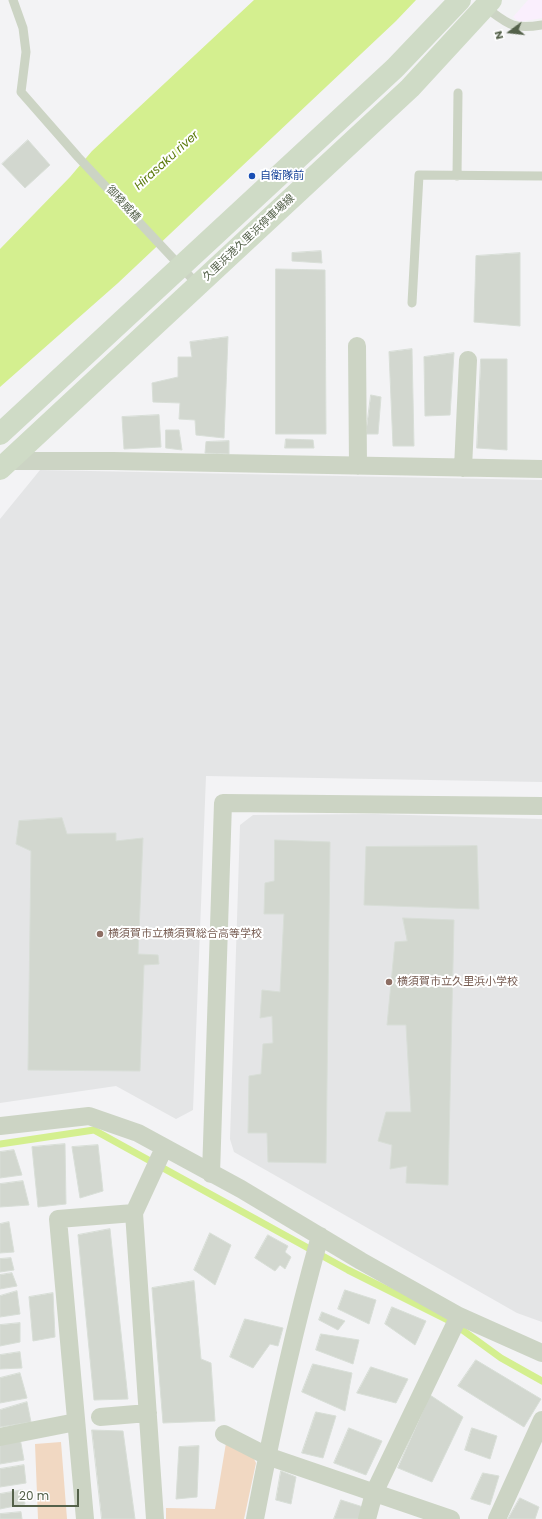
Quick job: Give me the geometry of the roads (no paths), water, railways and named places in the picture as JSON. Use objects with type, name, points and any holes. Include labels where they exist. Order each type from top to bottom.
[{"type":"main road","points":[[0,434],[174,259],[395,68],[460,0]]},
{"type":"main road","name":"久里浜港久里浜停車場線","points":[[4,465],[410,88],[488,4]]},
{"type":"street","points":[[357,346],[358,466]]},
{"type":"street","points":[[464,468],[468,360]]},
{"type":"street","points":[[4,465],[113,460],[542,469]]},
{"type":"street","points":[[211,1174],[223,803],[542,806]]},
{"type":"street","points":[[0,1126],[89,1116],[138,1134],[211,1174],[459,1316],[542,1353]]},
{"type":"street","points":[[155,1519],[134,1213],[164,1148]]},
{"type":"street","points":[[85,1519],[58,1219],[134,1213]]},
{"type":"street","points":[[255,1519],[267,1456],[309,1276],[320,1236]]},
{"type":"street","points":[[366,1519],[374,1493],[459,1316]]},
{"type":"street","points":[[100,1417],[148,1413]]},
{"type":"street","points":[[497,1519],[542,1420]]},
{"type":"street","points":[[0,1437],[76,1422]]},
{"type":"street","points":[[224,1434],[267,1456],[451,1519]]},
{"type":"lane","name":"御稜威橋","points":[[13,0],[23,28],[26,52],[22,92],[78,156],[198,285]]},
{"type":"lane","points":[[488,4],[511,26],[525,28],[542,25]]},
{"type":"lane","points":[[457,176],[458,93]]},
{"type":"lane","points":[[412,303],[419,175],[542,176]]},
{"type":"water","name":"Hirasaku river","points":[[254,0],[416,0],[396,21],[118,283],[0,387],[0,249],[70,177],[92,151]]},
{"type":"waterway","points":[[0,1144],[94,1130],[348,1270],[450,1321],[501,1358],[542,1381]]},
{"type":"place","name":"自衛隊前","points":[[252,176]]},
{"type":"place","name":"横須賀市立横須賀総合高等学校","points":[[100,934]]},
{"type":"place","name":"横須賀市立久里浜小学校","points":[[389,982]]}]
